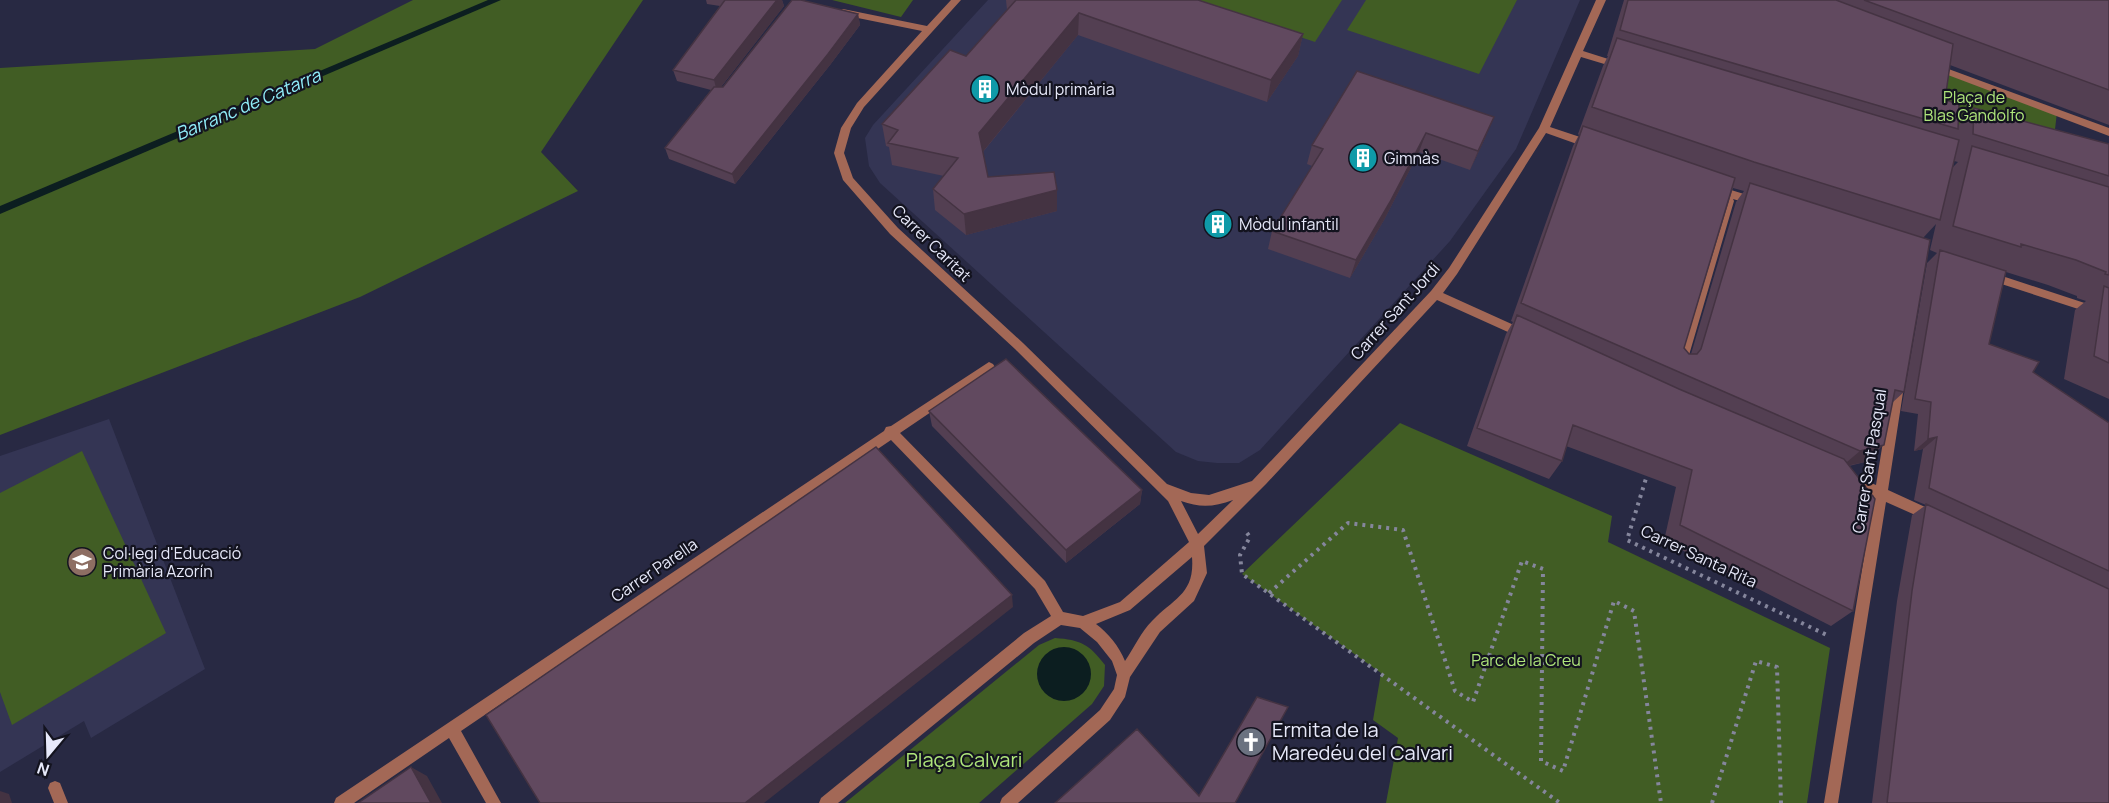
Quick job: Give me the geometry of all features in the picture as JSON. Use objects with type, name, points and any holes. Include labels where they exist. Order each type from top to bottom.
[{"type":"street","name":"Carrer Caritat","points":[[956,0],[927,29],[860,105],[846,129],[839,153],[848,180],[894,231],[1019,346],[1172,497],[1197,544]]},
{"type":"street","name":"Carrer Sant Jordi","points":[[1083,622],[1125,606],[1197,544],[1262,480],[1435,294],[1453,271],[1544,129],[1580,53],[1601,0]]},
{"type":"street","points":[[828,9],[927,29]]},
{"type":"street","points":[[1580,53],[1636,70]]},
{"type":"street","points":[[1925,63],[2109,132]]},
{"type":"street","points":[[1544,129],[1599,148]]},
{"type":"street","points":[[1709,186],[1764,204]]},
{"type":"street","points":[[1679,366],[1731,194]]},
{"type":"street","points":[[1976,272],[2109,315]]},
{"type":"street","points":[[1435,294],[1531,338]]},
{"type":"street","name":"Carrer Parella","points":[[341,803],[890,431],[989,367]]},
{"type":"street","name":"Carrer Sant Pasqual","points":[[1831,803],[1899,378]]},
{"type":"street","points":[[890,431],[1040,585],[1059,618]]},
{"type":"street","points":[[1837,474],[1942,521]]},
{"type":"street","name":"Carrer Caritat","points":[[1157,483],[1182,497],[1209,503],[1229,497],[1262,480]]},
{"type":"street","points":[[1007,803],[1105,716],[1119,692],[1124,675],[1155,627],[1190,597],[1200,573],[1197,544]]},
{"type":"street","points":[[826,803],[1029,638],[1059,618],[1083,622],[1102,637],[1117,657],[1124,675]]},
{"type":"street","points":[[452,729],[494,803]]},
{"type":"street","points":[[55,788],[61,803]]},
{"type":"path","name":"Carrer Santa Rita","points":[[1650,465],[1627,540],[1857,649]]},
{"type":"path","points":[[1229,513],[1250,537],[1240,555],[1242,574],[1560,803]]},
{"type":"path","points":[[1269,593],[1348,523],[1403,530],[1455,691],[1473,702],[1522,561],[1543,569],[1541,761],[1563,771],[1614,601],[1634,611],[1661,803]]},
{"type":"path","points":[[1712,803],[1756,661],[1777,667],[1781,803]]},
{"type":"shaded area","points":[[988,0],[1580,0],[1516,149],[1450,241],[1260,450],[1239,463],[1217,463],[1198,461],[1176,452],[880,183],[869,166],[865,138],[873,125]]},
{"type":"shaded area","name":"Col·legi d'Educació Primària Azorín","points":[[109,419],[205,669],[91,738],[84,721],[0,772],[0,456]]},
{"type":"shaded area","points":[[1059,647],[1069,647],[1079,651],[1087,659],[1091,674],[1087,689],[1079,697],[1069,701],[1059,701],[1049,697],[1041,689],[1037,679],[1037,669],[1041,659],[1049,651]]},
{"type":"green space","points":[[413,0],[643,0],[541,152],[578,191],[360,297],[0,435],[0,68],[315,49]]},
{"type":"green space","points":[[832,0],[913,0],[901,17]]},
{"type":"green space","points":[[1192,0],[1342,0],[1315,42]]},
{"type":"green space","points":[[1366,0],[1517,0],[1479,74],[1347,30]]},
{"type":"green space","name":"Plaça de Blas Gandolfo","points":[[1947,71],[2057,112],[2053,147],[1945,125]]},
{"type":"green space","name":"Parc de la Creu","points":[[1400,423],[1612,516],[1608,542],[1830,648],[1807,803],[1386,803],[1398,738],[1373,720],[1381,673],[1242,574]]},
{"type":"green space","points":[[82,451],[166,633],[12,725],[0,692],[0,493]]},
{"type":"green space","name":"Plaça Calvari","points":[[1055,638],[1084,644],[1094,652],[1105,665],[1104,686],[1092,704],[979,803],[845,803],[1039,645]]},
{"type":"building","points":[[725,0],[777,0],[714,80],[673,70]]},
{"type":"building","points":[[792,0],[801,0],[858,14],[732,174],[665,148],[714,87],[723,87]]},
{"type":"building","name":"Mòdul primària","points":[[1016,0],[1198,0],[1303,34],[1271,80],[1079,13],[979,133],[988,177],[1054,172],[1057,190],[964,214],[933,189],[958,158],[888,143],[898,130],[882,124],[950,50],[966,56]]},
{"type":"building","points":[[1628,0],[1836,0],[1953,44],[1945,100],[1959,104],[1958,129],[1620,30]]},
{"type":"building","points":[[1864,0],[2109,0],[2109,90]]},
{"type":"building","points":[[1617,38],[1959,140],[1940,220],[1754,162],[1592,107]]},
{"type":"building","points":[[1357,71],[1494,117],[1478,151],[1426,133],[1356,260],[1272,231],[1323,149],[1312,145]]},
{"type":"building","points":[[1974,108],[2109,144],[2109,176],[1973,134]]},
{"type":"building","points":[[1583,126],[1735,178],[1684,348],[1689,354],[1697,354],[1701,349],[1750,183],[1930,240],[1904,392],[1895,390],[1884,445],[1860,451],[1521,303]]},
{"type":"building","points":[[1972,146],[2109,187],[2109,275],[2076,260],[2021,244],[2021,247],[1953,226]]},
{"type":"building","points":[[1940,250],[2006,271],[1989,344],[2039,362],[2033,372],[2109,423],[2109,571],[1929,488],[1937,437],[1928,439],[1931,402],[1915,399]]},
{"type":"building","points":[[2104,286],[2109,288],[2109,363],[2094,356]]},
{"type":"building","points":[[1517,315],[1679,389],[1844,459],[1875,499],[1853,611],[1680,525],[1692,470],[1573,425],[1562,461],[1477,428]]},
{"type":"building","points":[[1006,359],[1142,490],[1066,550],[929,411]]},
{"type":"building","points":[[876,447],[1012,595],[745,803],[540,803],[486,715]]},
{"type":"building","points":[[1926,504],[2109,589],[2109,803],[1887,803],[1912,591]]},
{"type":"building","points":[[1257,697],[1288,707],[1235,803],[1055,803],[1137,729],[1199,796]]},
{"type":"building","points":[[411,767],[431,803],[358,803]]},
{"type":"waterway","name":"Barranc de Catarra","points":[[0,210],[496,0]]},
{"type":"place","name":"Mòdul primària","points":[[985,89]]},
{"type":"place","name":"Gimnàs","points":[[1363,158]]},
{"type":"place","name":"Mòdul infantil","points":[[1218,224]]},
{"type":"place","name":"Col·legi d'Educació Primària Azorín","points":[[82,562]]},
{"type":"place","name":"Ermita de la Maredéu del Calvari","points":[[1251,742]]}]
